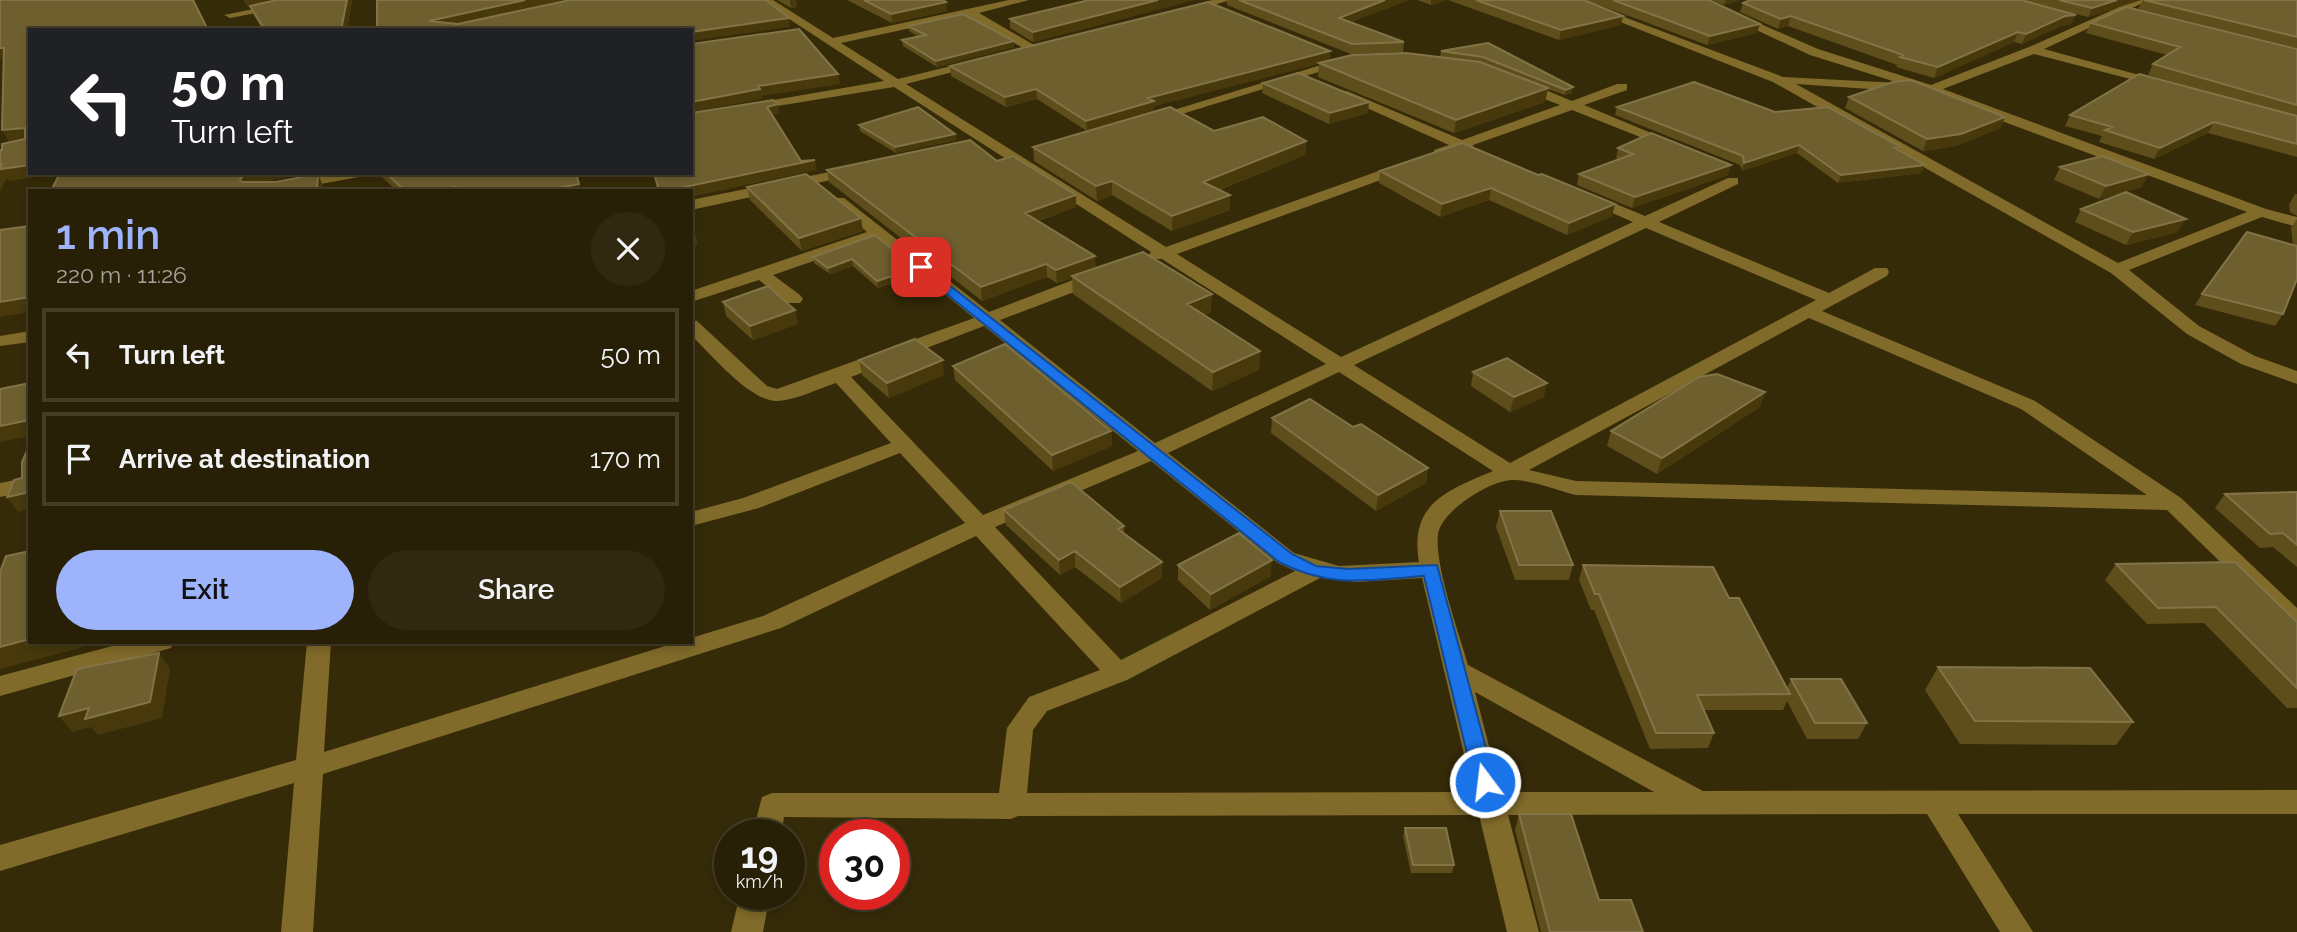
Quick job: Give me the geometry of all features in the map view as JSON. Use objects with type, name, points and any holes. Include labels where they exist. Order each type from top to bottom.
[{"type":"street","points":[[222,0],[237,28]]},
{"type":"street","points":[[230,15],[317,0]]},
{"type":"street","points":[[765,0],[987,141],[1022,157],[1164,253],[1509,472],[1576,488],[2173,503]]},
{"type":"street","points":[[831,41],[1024,0]]},
{"type":"street","points":[[1169,13],[1203,2],[1226,0]]},
{"type":"street","points":[[1569,0],[1776,79],[2117,270],[2193,330],[2248,360],[2297,378]]},
{"type":"street","points":[[1697,0],[1814,52],[1928,88],[2261,212],[2297,222]]},
{"type":"street","points":[[1776,79],[1928,88],[2033,51],[2144,0]]},
{"type":"street","points":[[1203,2],[1233,14]]},
{"type":"street","points":[[1722,12],[1747,4]]},
{"type":"street","points":[[2121,10],[2148,17]]},
{"type":"street","points":[[732,111],[896,83],[1036,47],[970,13]]},
{"type":"street","points":[[2065,17],[2092,24]]},
{"type":"street","points":[[786,34],[813,30]]},
{"type":"street","points":[[1134,124],[1356,60],[1323,50]]},
{"type":"street","points":[[2033,51],[2178,90]]},
{"type":"street","points":[[1298,76],[1487,155]]},
{"type":"street","points":[[1504,78],[1685,150]]},
{"type":"street","points":[[1138,262],[1622,88]]},
{"type":"street","points":[[960,147],[987,141]]},
{"type":"street","points":[[693,205],[866,168]]},
{"type":"street","points":[[0,859],[772,622],[978,526],[1153,452],[1648,223],[1729,172]]},
{"type":"street","points":[[271,189],[342,180]]},
{"type":"street","points":[[813,180],[1286,558],[1313,572],[1348,575],[1431,569]]},
{"type":"street","points":[[1574,192],[1829,299]]},
{"type":"street","points":[[2117,270],[2261,212]]},
{"type":"street","points":[[693,296],[879,233]]},
{"type":"street","points":[[693,327],[760,390],[776,395],[793,392],[1113,272]]},
{"type":"street","points":[[1523,932],[1454,669],[1431,569],[1427,532],[1437,513],[1454,497],[1509,472],[1881,272]]},
{"type":"street","points":[[761,273],[794,299]]},
{"type":"street","points":[[1808,311],[2028,405],[2173,503],[2297,622]]},
{"type":"street","points":[[0,341],[28,336]]},
{"type":"street","points":[[839,375],[1118,673]]},
{"type":"street","points":[[693,518],[751,503],[904,445]]},
{"type":"street","points":[[0,491],[28,484]]},
{"type":"street","points":[[1011,807],[1020,728],[1038,704],[1118,673],[1313,572]]},
{"type":"street","points":[[0,686],[155,644]]},
{"type":"street","points":[[297,932],[319,644]]},
{"type":"street","points":[[1454,669],[1702,804]]},
{"type":"street","points":[[769,819],[772,806],[2297,802]]},
{"type":"street","points":[[1935,803],[2017,932]]},
{"type":"street","points":[[747,932],[752,910]]},
{"type":"building","points":[[0,0],[193,0],[207,28],[28,28],[28,165],[1,169],[2,144],[25,139],[25,128],[2,130],[4,48],[0,48]]},
{"type":"building","points":[[277,0],[347,0],[341,28],[264,28],[250,6]]},
{"type":"building","points":[[377,0],[525,0],[429,21],[458,24],[570,0],[766,0],[789,18],[693,32],[693,28],[377,28]]},
{"type":"building","points":[[864,0],[943,0],[946,2],[891,14]]},
{"type":"building","points":[[1089,0],[1158,0],[1033,32],[1010,19]]},
{"type":"building","points":[[1239,0],[1385,0],[1339,18],[1404,42],[1352,44]]},
{"type":"building","points":[[1476,0],[1584,0],[1623,16],[1561,30]]},
{"type":"building","points":[[1613,0],[1709,0],[1760,24],[1710,36]]},
{"type":"building","points":[[1750,0],[2021,0],[2076,15],[2065,16],[2026,34],[2018,32],[1938,67],[1900,57],[1903,55],[1791,16],[1781,19],[1743,3]]},
{"type":"building","points":[[2059,0],[2117,0],[2092,8]]},
{"type":"building","points":[[2144,0],[2297,0],[2297,37]]},
{"type":"building","points":[[1208,2],[1330,51],[1148,98],[1154,101],[1086,121],[1036,89],[1005,97],[950,66]]},
{"type":"building","points":[[2126,7],[2297,49],[2297,105],[2153,64],[2180,47],[2091,23]]},
{"type":"building","points":[[963,14],[1014,41],[936,61],[902,40],[926,35],[908,26]]},
{"type":"building","points":[[799,29],[838,74],[758,86],[760,89],[693,102],[693,44]]},
{"type":"building","points":[[1488,43],[1573,87],[1566,90],[1483,57],[1441,51]]},
{"type":"building","points":[[1406,53],[1480,62],[1548,88],[1456,120],[1319,63],[1352,55]]},
{"type":"building","points":[[1298,73],[1369,102],[1330,113],[1263,83]]},
{"type":"building","points":[[2139,74],[2297,116],[2297,144],[2214,122],[2160,148],[2105,130],[2112,127],[2070,115]]},
{"type":"building","points":[[1911,80],[2005,117],[1961,134],[1927,139],[1849,97],[1893,82]]},
{"type":"building","points":[[1694,82],[1775,112],[1828,107],[1901,147],[1895,148],[1925,165],[1841,175],[1799,145],[1744,163],[1743,156],[1617,107]]},
{"type":"building","points":[[773,100],[778,104],[767,107],[801,161],[815,160],[675,189],[658,189],[655,175],[693,175],[693,113]]},
{"type":"building","points":[[918,107],[955,134],[895,147],[859,125]]},
{"type":"building","points":[[1170,107],[1214,131],[1263,117],[1306,141],[1203,182],[1230,195],[1172,216],[1112,181],[1096,186],[1033,147]]},
{"type":"building","points":[[1651,133],[1731,165],[1635,197],[1579,174],[1633,154],[1618,148]]},
{"type":"building","points":[[970,140],[997,161],[1013,156],[1076,195],[1025,213],[1095,256],[1056,270],[1046,264],[981,287],[827,170]]},
{"type":"building","points":[[1462,143],[1615,204],[1569,223],[1491,188],[1442,204],[1380,171]]},
{"type":"building","points":[[2102,156],[2149,174],[2106,186],[2060,167]]},
{"type":"building","points":[[806,174],[861,218],[799,238],[747,187]]},
{"type":"building","points":[[59,175],[245,175],[240,179],[242,182],[276,182],[318,175],[317,189],[52,189]]},
{"type":"building","points":[[388,175],[577,175],[579,184],[553,189],[403,189]]},
{"type":"building","points":[[2126,192],[2186,219],[2133,232],[2081,209]]},
{"type":"building","points":[[28,226],[28,297],[0,302],[0,230]]},
{"type":"building","points":[[2247,232],[2297,246],[2297,279],[2283,314],[2202,294]]},
{"type":"building","points":[[875,235],[916,268],[877,281],[852,259],[828,268],[813,257]]},
{"type":"building","points":[[1143,252],[1212,294],[1187,304],[1260,351],[1213,372],[1072,276]]},
{"type":"building","points":[[768,286],[795,310],[750,326],[723,302]]},
{"type":"building","points":[[915,339],[943,360],[887,383],[859,360]]},
{"type":"building","points":[[1005,344],[1111,431],[1052,455],[953,366]]},
{"type":"building","points":[[1507,358],[1547,383],[1514,397],[1473,372]]},
{"type":"building","points":[[1717,374],[1765,392],[1662,458],[1611,431],[1699,377]]},
{"type":"building","points":[[28,383],[28,420],[0,426],[0,389]]},
{"type":"building","points":[[1310,399],[1353,427],[1361,424],[1428,468],[1378,495],[1272,418]]},
{"type":"building","points":[[28,448],[28,492],[7,497],[14,480],[22,478],[22,462]]},
{"type":"building","points":[[1071,482],[1124,526],[1118,529],[1162,562],[1120,587],[1075,551],[1059,560],[1004,510]]},
{"type":"building","points":[[2297,492],[2297,545],[2283,533],[2270,534],[2225,494]]},
{"type":"building","points":[[1500,511],[1551,511],[1573,565],[1519,565]]},
{"type":"building","points":[[1239,533],[1272,560],[1211,594],[1178,565]]},
{"type":"building","points":[[28,551],[28,640],[0,647],[0,572],[6,556]]},
{"type":"building","points":[[2235,562],[2297,622],[2297,688],[2216,607],[2158,608],[2116,564]]},
{"type":"building","points":[[1583,565],[1713,567],[1729,598],[1739,598],[1790,694],[1697,695],[1714,733],[1656,733],[1599,594],[1595,594]]},
{"type":"building","points":[[159,653],[150,702],[85,719],[89,708],[59,716],[77,669]]},
{"type":"building","points":[[1938,667],[2090,668],[2133,722],[1975,721]]},
{"type":"building","points":[[1791,679],[1841,679],[1867,723],[1815,723]]},
{"type":"building","points":[[1519,814],[1571,814],[1599,900],[1631,900],[1643,932],[1550,932]]},
{"type":"building","points":[[1405,828],[1446,828],[1454,865],[1413,865]]},
{"type":"route","points":[[921,267],[1286,558],[1313,572],[1348,575],[1431,569],[1454,669],[1485,782]]}]
